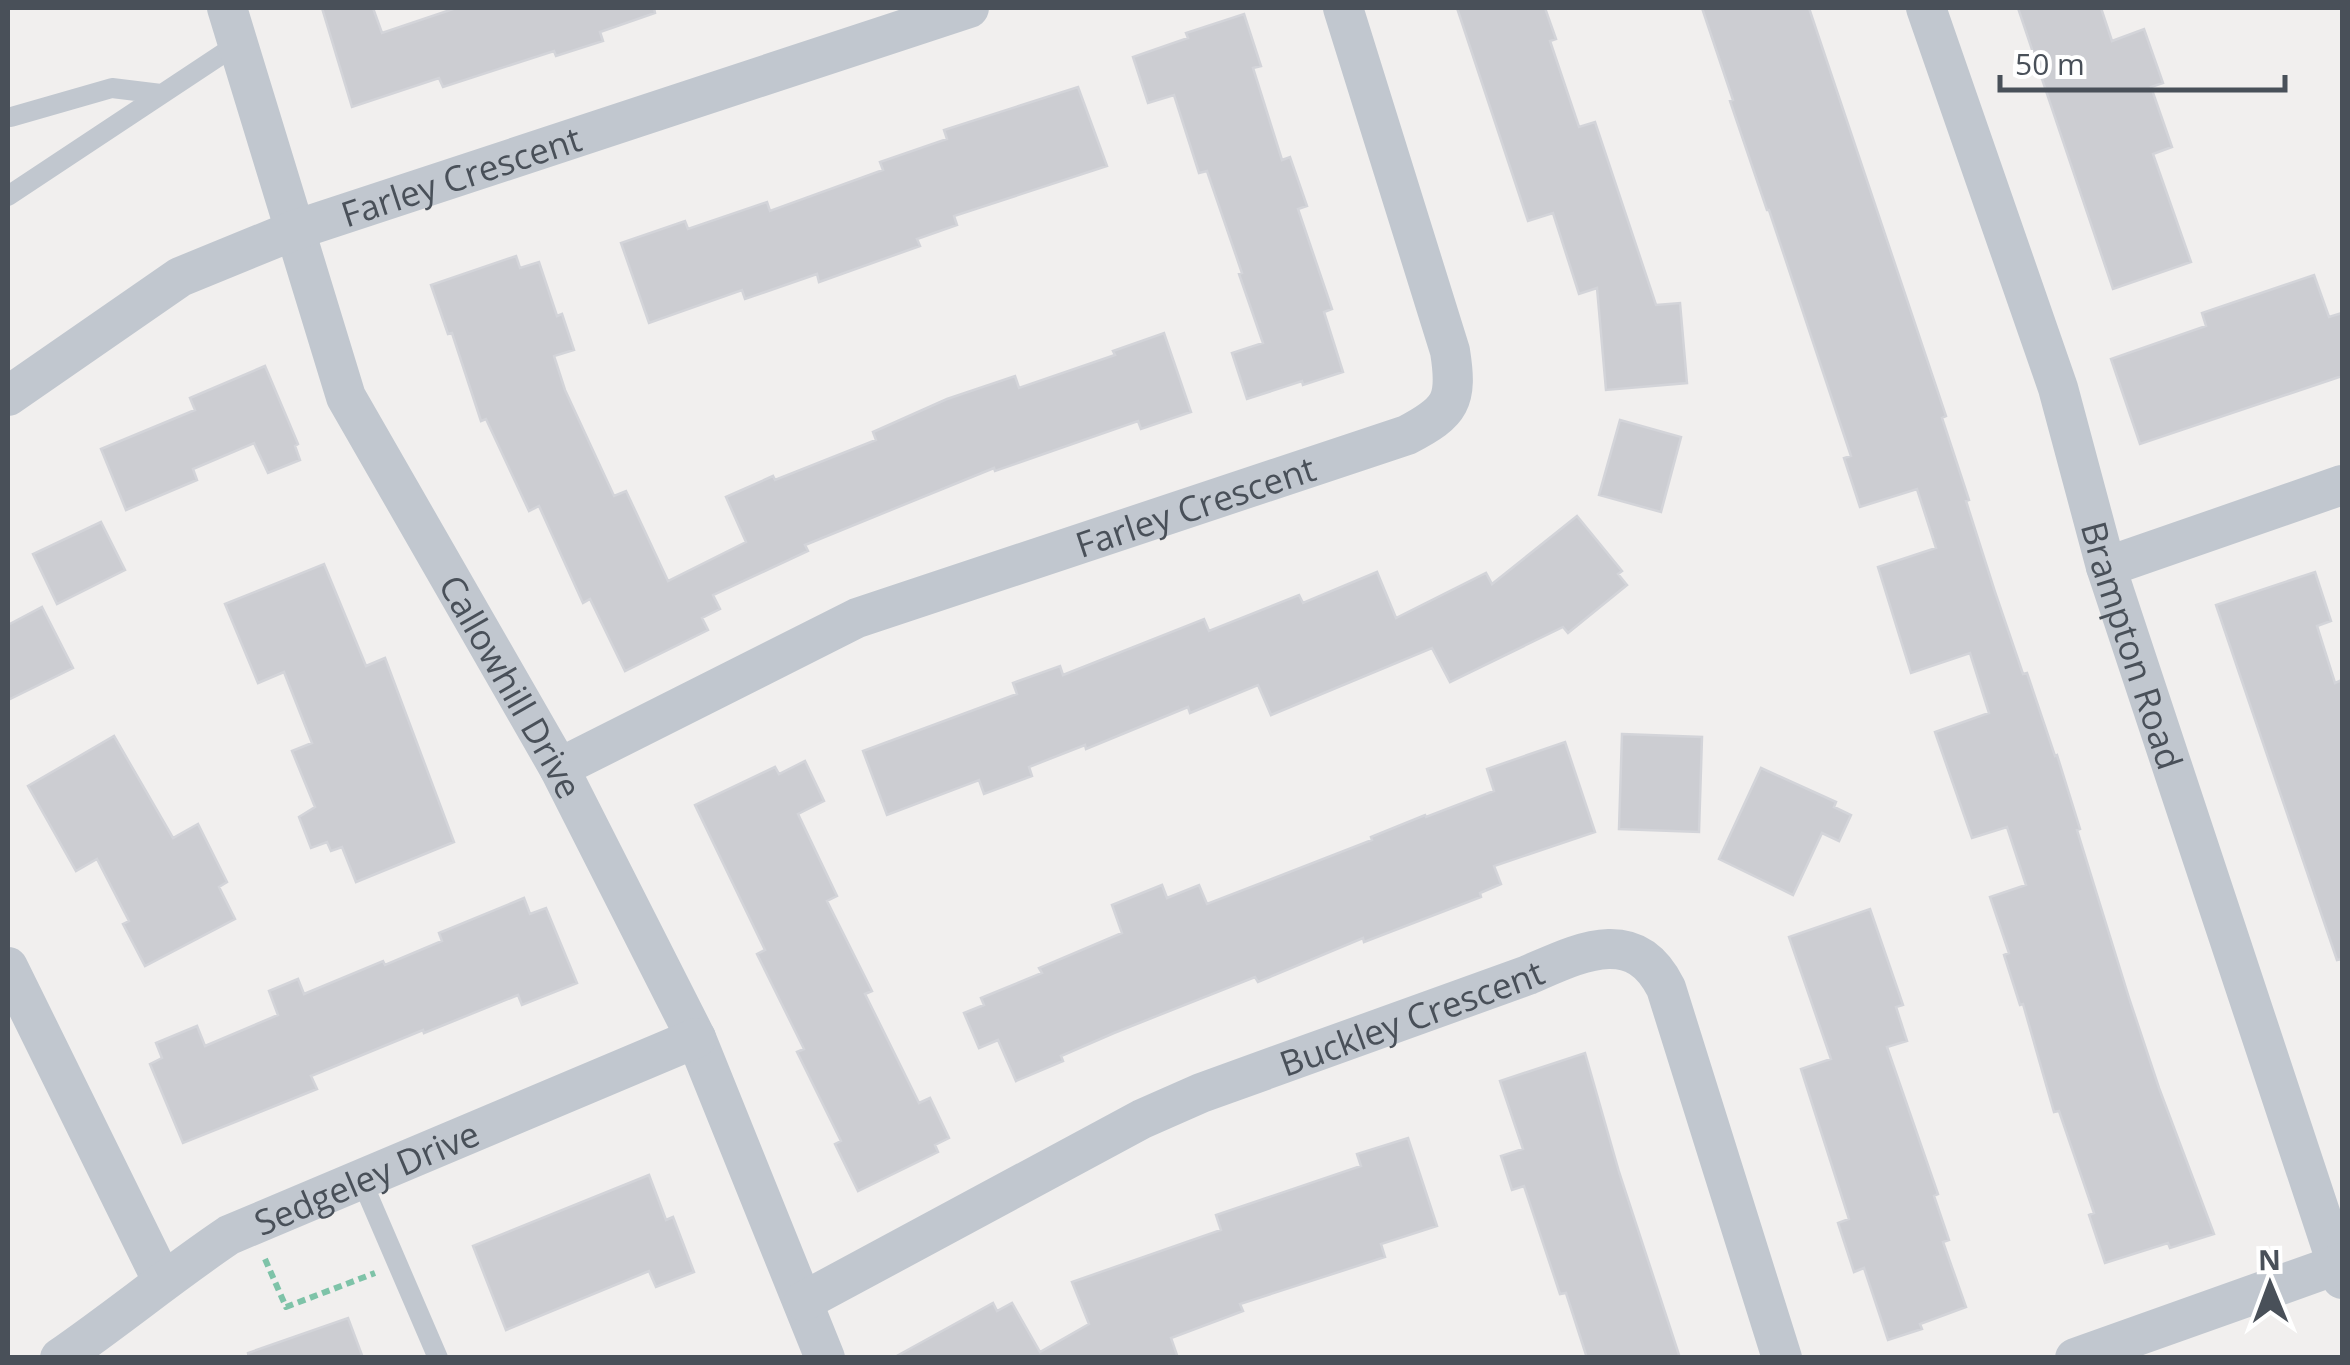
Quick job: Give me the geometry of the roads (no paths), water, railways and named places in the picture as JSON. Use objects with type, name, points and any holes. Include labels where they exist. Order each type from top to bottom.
[{"type":"street","name":"Farley Crescent","points":[[8,396],[180,278],[295,230],[969,8]]},
{"type":"street","name":"Farley Crescent","points":[[559,768],[857,618],[1407,434],[1437,420],[1448,405],[1454,378],[1450,351],[1343,8]]},
{"type":"street","name":"Brampton Road","points":[[1926,8],[2058,388],[2106,567],[2341,1269]]},
{"type":"street","name":"Callowhill Drive","points":[[233,25],[346,397],[559,768],[696,1038],[825,1358]]},
{"type":"street","points":[[2106,567],[2342,484]]},
{"type":"street","name":"Buckley Crescent","points":[[804,1301],[1092,1146],[1201,1093],[1528,975],[1576,954],[1608,948],[1638,956],[1655,970],[1666,988],[1782,1358]]},
{"type":"street","points":[[8,967],[162,1280]]},
{"type":"street","name":"Sedgeley Drive","points":[[60,1358],[126,1312],[162,1280],[229,1235],[696,1038]]},
{"type":"street","points":[[2075,1358],[2341,1269]]},
{"type":"lane","points":[[8,196],[161,94],[233,25]]},
{"type":"lane","points":[[11,116],[112,88],[161,94]]},
{"type":"lane","points":[[361,1179],[438,1358]]}]
